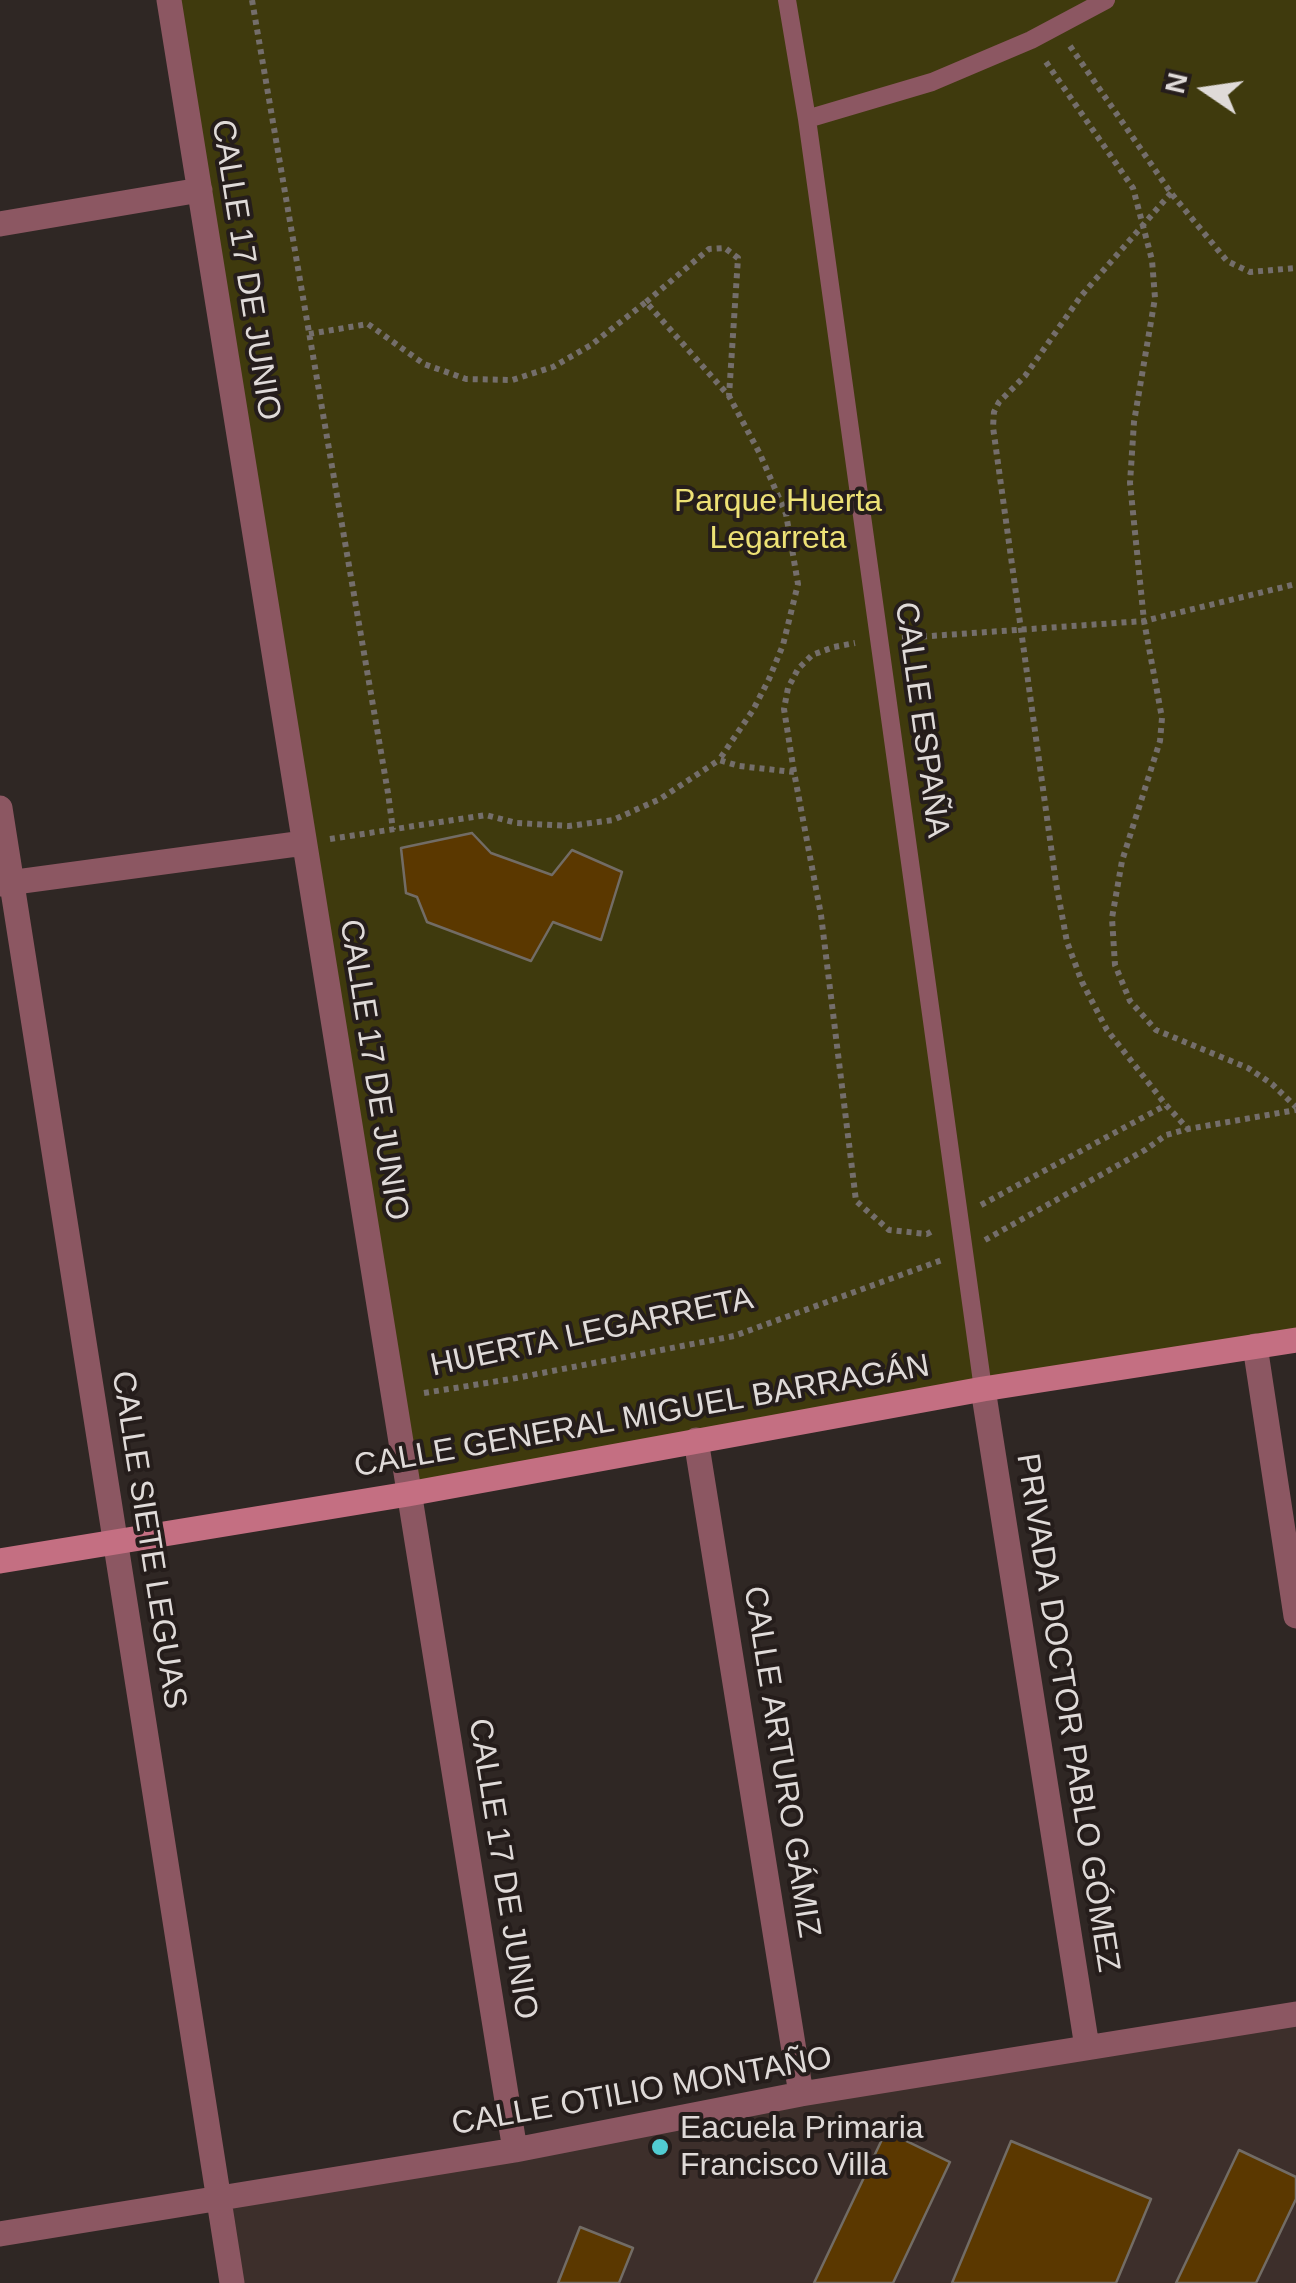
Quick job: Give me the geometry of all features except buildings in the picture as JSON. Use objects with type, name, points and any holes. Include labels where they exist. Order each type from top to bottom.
[{"type":"main road","name":"CALLE GENERAL MIGUEL BARRAGÁN","points":[[0,1562],[408,1494],[983,1389],[1296,1340]]},
{"type":"street","name":"CALLE 17 DE JUNIO","points":[[169,0],[515,2150]]},
{"type":"street","points":[[0,224],[200,190]]},
{"type":"street","name":"CALLE SIETE LEGUAS","points":[[0,808],[6,883],[116,1542],[232,2283]]},
{"type":"street","points":[[6,883],[304,843]]},
{"type":"street","points":[[1255,1346],[1296,1616]]},
{"type":"street","name":"PRIVADA DOCTOR PABLO GÓMEZ","points":[[983,1389],[1087,2048]]},
{"type":"street","name":"CALLE ARTURO GÁMIZ","points":[[696,1440],[801,2094]]},
{"type":"street","name":"CALLE OTILIO MONTAÑO","points":[[0,2234],[515,2150],[801,2094],[1296,2014]]},
{"type":"lane","name":"CALLE ESPAÑA","points":[[787,0],[808,119],[983,1389]]},
{"type":"lane","points":[[808,119],[932,82],[1031,40],[1106,0]]},
{"type":"path","points":[[252,0],[393,830]]},
{"type":"path","points":[[1056,27],[1171,193],[1227,262],[1250,272],[1296,268]]},
{"type":"path","points":[[1031,40],[1133,188],[1152,260],[1156,298],[1134,422],[1130,483],[1144,621],[1162,718],[1160,742],[1122,861],[1112,918],[1115,965],[1130,1002],[1156,1030],[1248,1068],[1272,1084],[1296,1109]]},
{"type":"path","points":[[1171,193],[1081,296],[1034,365],[999,402],[993,427],[1067,942],[1107,1030],[1188,1129]]},
{"type":"path","points":[[309,334],[368,324],[424,364],[466,379],[512,380],[552,368],[591,345],[709,249],[725,248],[738,258],[729,396]]},
{"type":"path","points":[[304,843],[486,815],[518,823],[569,826],[613,820],[660,799],[719,760],[753,710],[783,645],[798,584],[786,514],[729,396],[646,302]]},
{"type":"path","points":[[1166,1106],[927,1234],[888,1230],[856,1201],[820,914],[784,710],[788,688],[798,668],[812,655],[834,647],[879,639],[1144,621],[1296,584]]},
{"type":"path","points":[[719,760],[794,772]]},
{"type":"path","name":"HUERTA LEGARRETA","points":[[393,1398],[734,1336],[964,1252],[1166,1136],[1296,1109]]},
{"type":"shaded area","points":[[1296,2013],[1296,2283],[232,2283],[219,2200]]},
{"type":"green space","name":"Parque Huerta Legarreta","points":[[169,0],[1296,0],[1296,1340],[408,1494]]},
{"type":"place","name":"Eacuela Primaria Francisco Villa","points":[[660,2147]]}]
